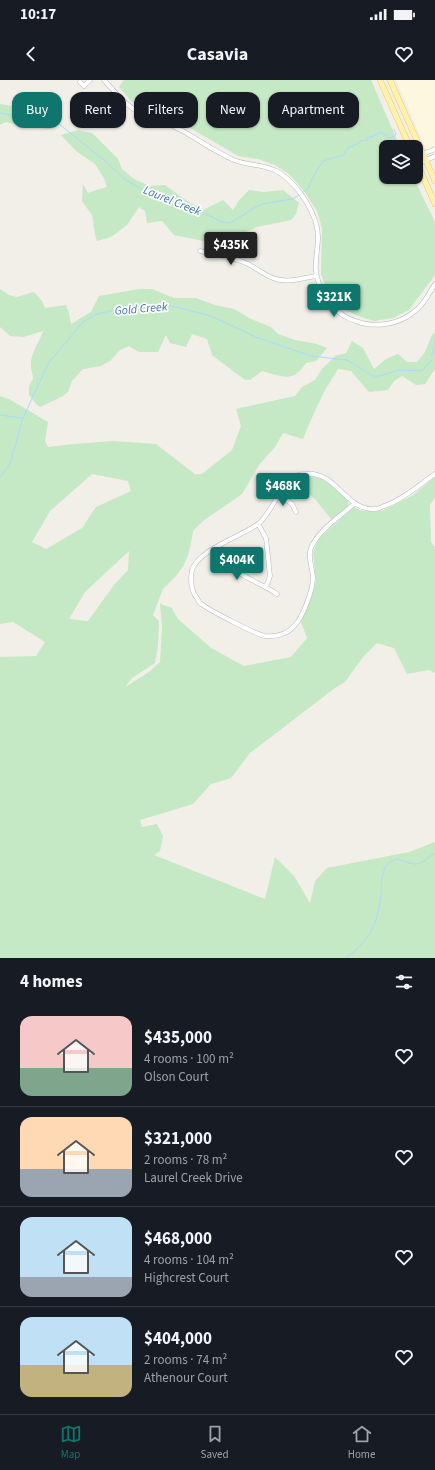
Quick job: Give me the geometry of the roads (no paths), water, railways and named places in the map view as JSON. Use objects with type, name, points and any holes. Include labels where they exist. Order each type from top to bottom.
[{"type":"main road","points":[[380,80],[407,140]]},
{"type":"main road","points":[[390,80],[417,140]]},
{"type":"main road","points":[[423,154],[435,181]]},
{"type":"main road","points":[[423,177],[435,204]]},
{"type":"street","points":[[80,82],[86,88],[90,80]]},
{"type":"street","points":[[104,80],[126,103],[142,114],[173,126],[236,161],[262,165],[272,169],[284,177],[306,202],[313,214],[318,239],[315,259],[316,276],[321,291],[329,303],[346,317],[367,325],[389,324],[416,311],[434,287]]},
{"type":"street","points":[[423,154],[435,149]]},
{"type":"street","points":[[423,160],[435,156]]},
{"type":"street","points":[[200,251],[232,258],[248,264],[264,274],[276,279],[286,280],[316,276]]},
{"type":"street","points":[[355,503],[318,536],[310,550],[313,578],[306,603],[295,625],[286,632],[277,636],[264,636],[252,632],[203,605],[196,598],[192,588],[191,577],[192,568],[200,557],[258,524],[269,511],[285,485],[293,478],[301,474],[312,473],[325,477],[355,503],[363,508],[376,509],[406,496],[435,474]]},
{"type":"street","points":[[279,495],[292,504],[296,512]]},
{"type":"street","points":[[258,524],[266,538],[270,576],[266,587]]},
{"type":"street","points":[[216,548],[226,563],[239,573],[277,594]]},
{"type":"waterway","name":"Laurel Creek","points":[[0,113],[59,124],[104,160],[126,180],[151,194],[192,207],[222,222],[228,223],[234,221],[262,204],[292,199],[299,195]]},
{"type":"waterway","name":"Laurel Creek","points":[[302,193],[308,189],[323,161],[343,155],[348,148],[381,132],[390,138],[395,136],[396,133],[394,129]]},
{"type":"waterway","name":"Gold Creek","points":[[0,477],[10,464],[23,418],[49,362],[83,322],[97,314],[119,309],[158,305],[172,306],[211,316],[256,337],[311,356],[347,360],[373,376],[380,376],[398,370],[422,371],[432,360]]},
{"type":"waterway","name":"Gold Creek","points":[[432,355],[435,341]]},
{"type":"waterway","points":[[0,415],[22,418]]},
{"type":"waterway","points":[[346,958],[355,951],[369,935],[374,925],[380,902],[383,874],[387,865],[391,861],[397,859],[417,864],[435,853]]}]
